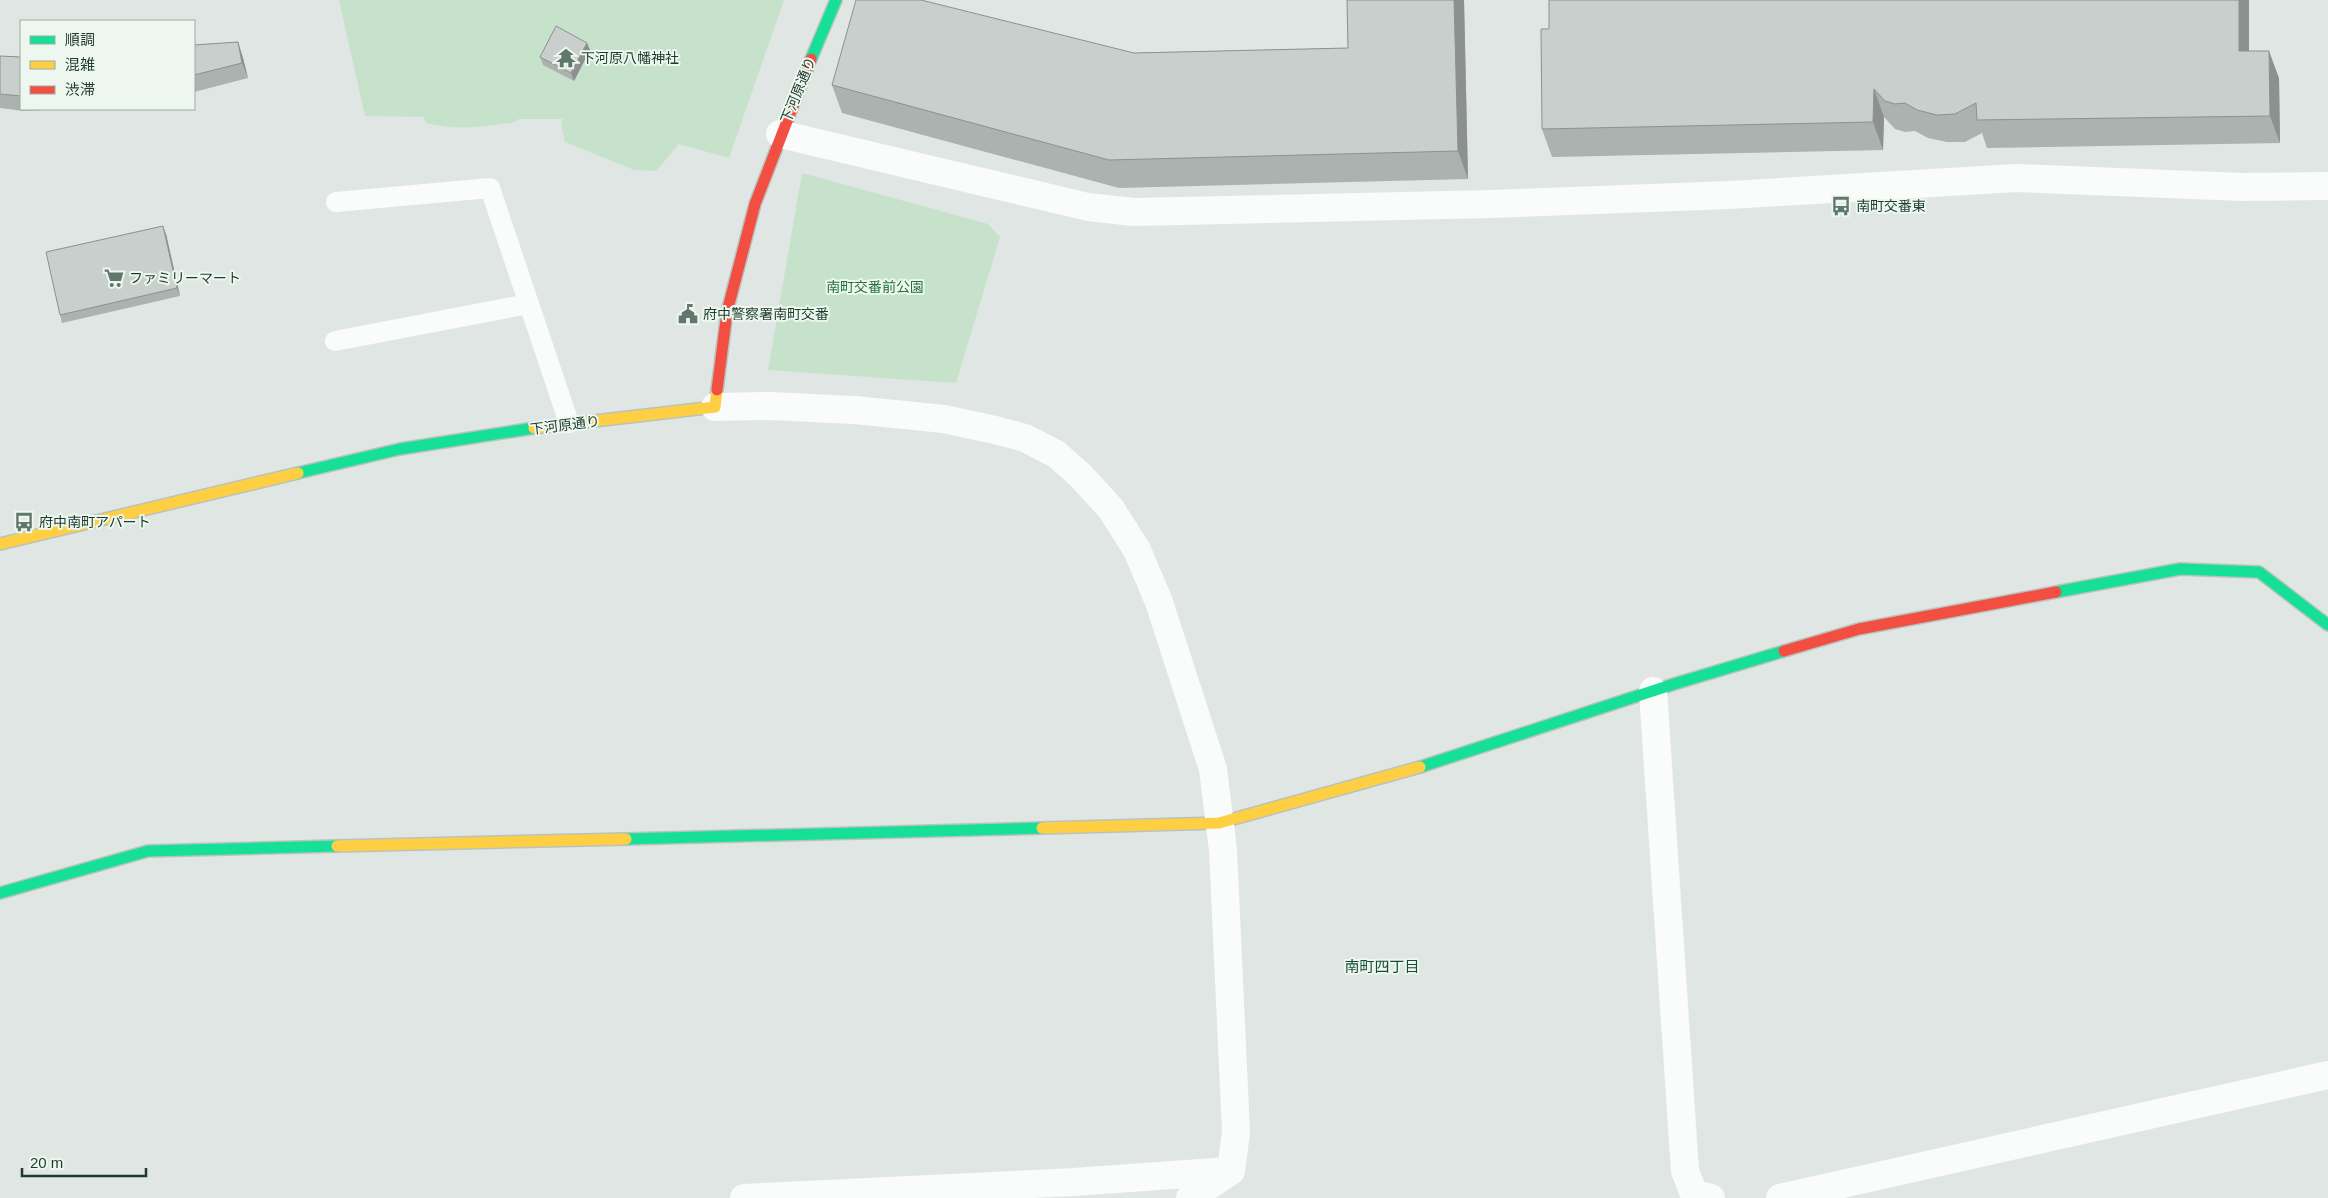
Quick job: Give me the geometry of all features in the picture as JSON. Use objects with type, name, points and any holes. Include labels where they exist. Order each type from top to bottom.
[{"type":"street","name":"下河原通り","points":[[0,544],[400,449],[569,424],[715,407],[727,312],[756,204],[780,134],[836,0]]},
{"type":"street","points":[[780,134],[1088,207],[1134,212],[1491,204],[1730,195],[2016,178],[2243,187],[2328,186]]},
{"type":"street","points":[[715,407],[770,406],[855,410],[944,419],[1024,438],[1056,454],[1080,475],[1111,509],[1131,542],[1159,602],[1213,768],[1223,850],[1236,1132],[1231,1171],[1190,1198]]},
{"type":"street","points":[[0,893],[148,851],[1219,823],[1442,761],[1653,691],[1860,629],[2180,570],[2260,572],[2328,625]]},
{"type":"street","points":[[1653,691],[1685,1171],[1694,1194],[1711,1198]]},
{"type":"street","points":[[1780,1198],[2328,1075]]},
{"type":"street","points":[[744,1198],[1074,1182],[1231,1171]]},
{"type":"lane","points":[[336,202],[490,188],[569,424]]},
{"type":"lane","points":[[335,341],[528,304]]},
{"type":"green space","points":[[339,0],[784,0],[729,158],[679,144],[656,171],[634,170],[565,142],[561,124],[563,119],[519,119],[515,122],[504,124],[460,128],[426,123],[424,117],[365,116]]},
{"type":"green space","name":"南町交番前公園","points":[[802,173],[988,224],[1000,237],[956,383],[768,370]]},
{"type":"building","points":[[856,0],[921,0],[1134,53],[1348,48],[1347,0],[1454,0],[1458,151],[1109,160],[832,85]]},
{"type":"building","points":[[1549,0],[2239,0],[2239,51],[2269,51],[2270,116],[1977,120],[1976,103],[1955,114],[1937,115],[1917,110],[1905,103],[1895,104],[1885,101],[1874,89],[1873,122],[1542,129],[1541,29],[1549,29]]},
{"type":"building","name":"下河原八幡神社","points":[[556,26],[587,43],[571,73],[540,57]]},
{"type":"building","points":[[238,42],[242,63],[195,75],[195,45]]},
{"type":"building","points":[[0,56],[20,57],[20,96],[0,94]]},
{"type":"building","name":"ファミリーマート","points":[[163,226],[177,288],[60,315],[46,252]]},
{"type":"traffic: fast","points":[[811,59],[836,0]]},
{"type":"traffic: fast","points":[[298,473],[400,449],[534,428]]},
{"type":"traffic: fast","points":[[2056,592],[2180,569],[2259,572],[2328,625]]},
{"type":"traffic: fast","points":[[1420,767],[1674,684],[1784,651]]},
{"type":"traffic: fast","points":[[626,839],[1042,828]]},
{"type":"traffic: fast","points":[[0,893],[148,851],[337,846]]},
{"type":"traffic: slow","points":[[534,428],[715,407],[717,390]]},
{"type":"traffic: slow","points":[[0,544],[298,473]]},
{"type":"traffic: slow","points":[[1042,828],[1219,823],[1420,767]]},
{"type":"traffic: slow","points":[[337,846],[626,839]]},
{"type":"traffic: jam","points":[[717,390],[727,312],[755,204],[811,59]]},
{"type":"traffic: jam","points":[[1784,651],[1859,629],[2056,592]]},
{"type":"place","name":"下河原八幡神社","points":[[566,58]]},
{"type":"place","name":"南町交番東","points":[[1841,206]]},
{"type":"place","name":"ファミリーマート","points":[[114,278]]},
{"type":"place","name":"府中警察署南町交番","points":[[688,314]]},
{"type":"place","name":"府中南町アパート","points":[[24,522]]},
{"type":"district","name":"南町四丁目","points":[[1382,966]]}]
